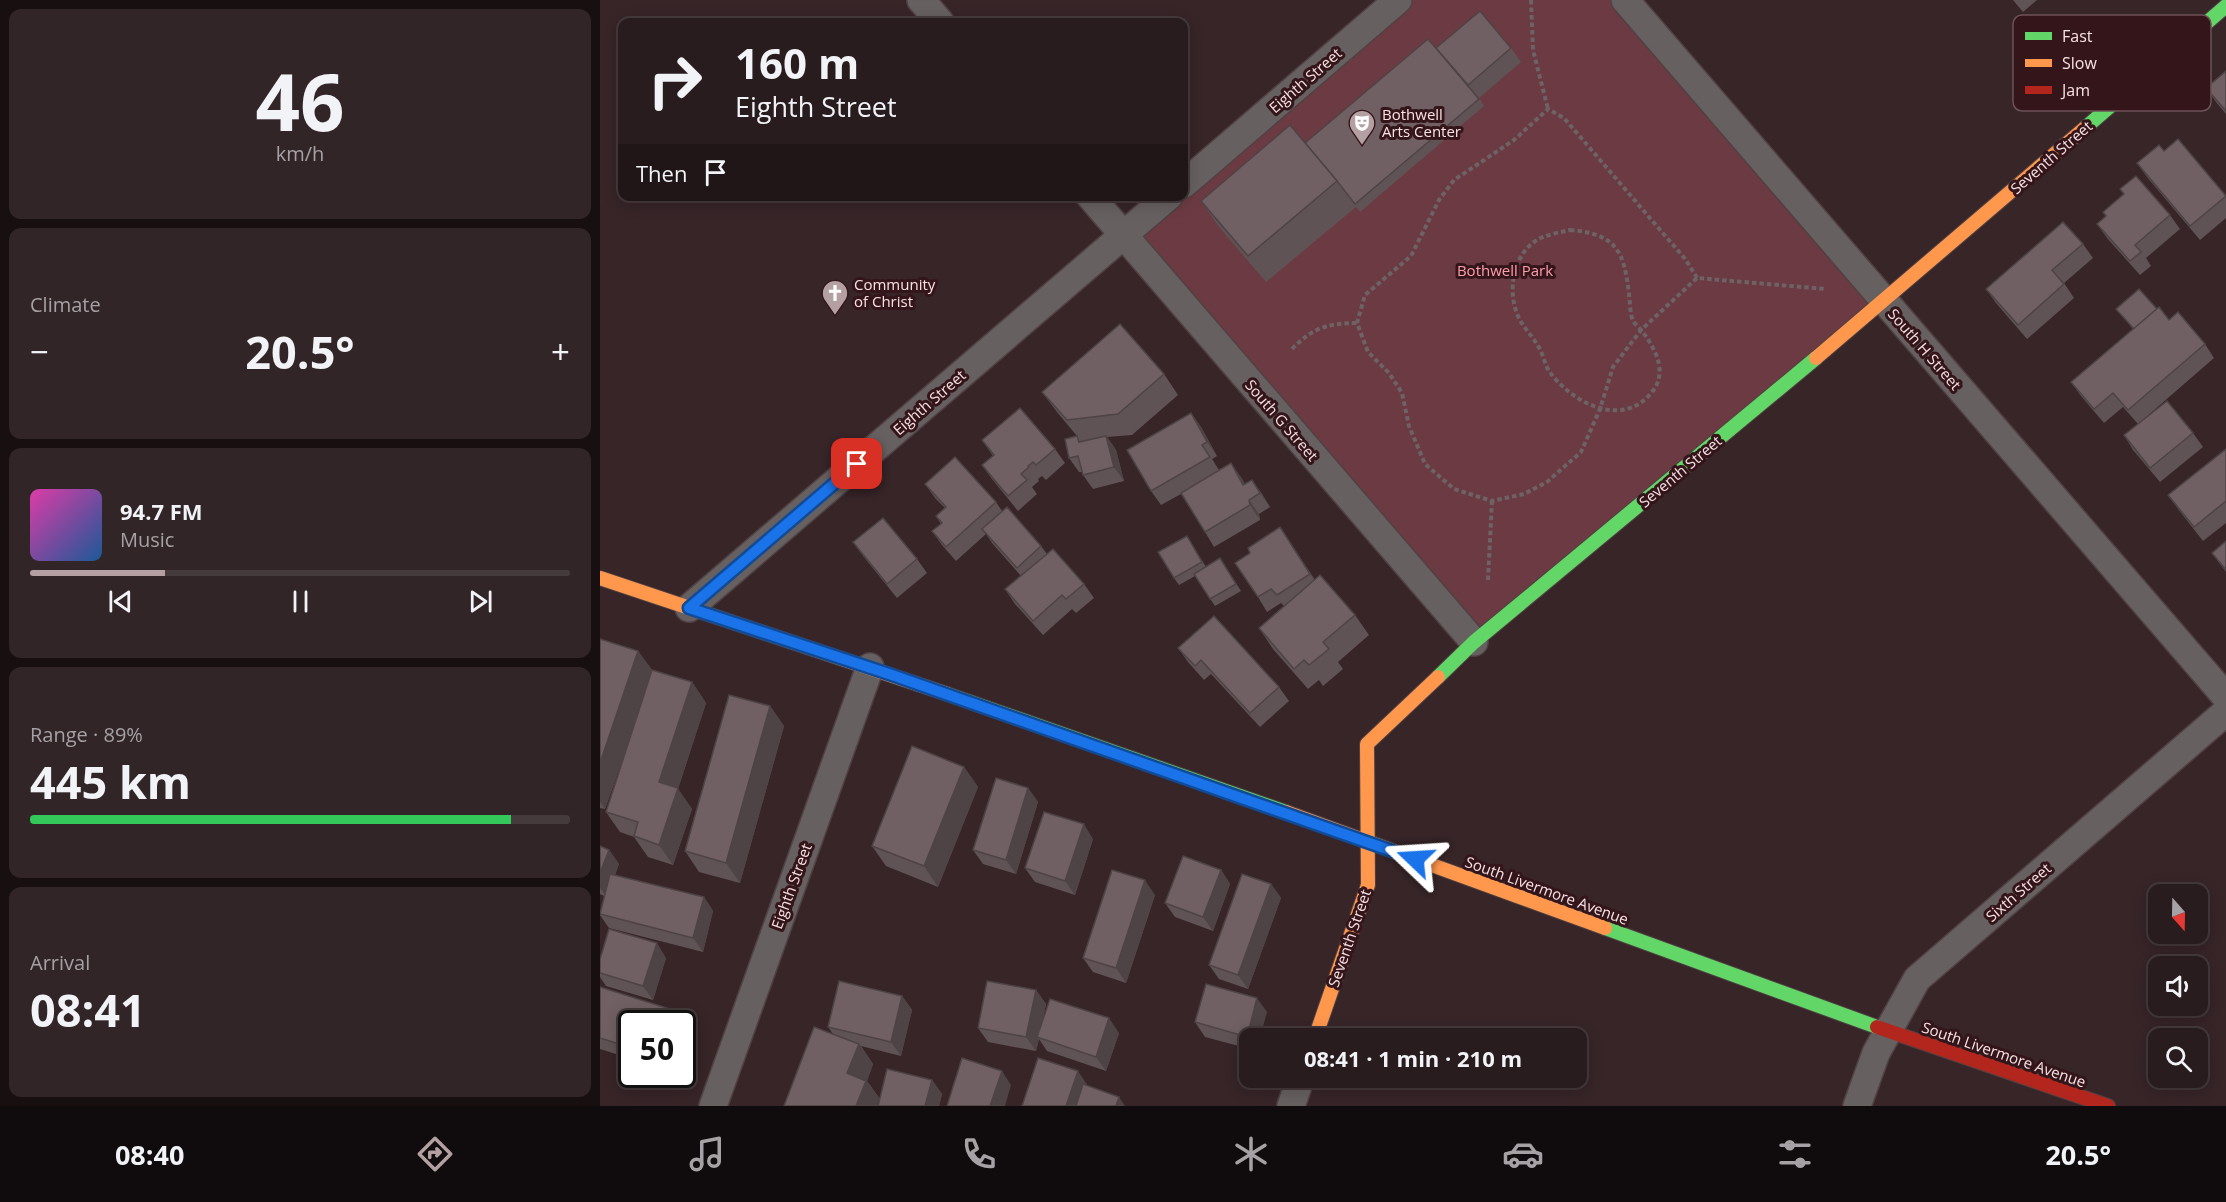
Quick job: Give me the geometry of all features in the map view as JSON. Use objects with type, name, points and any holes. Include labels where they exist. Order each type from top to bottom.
[{"type":"main road","name":"Seventh Street","points":[[2211,19],[2226,6]]},
{"type":"main road","name":"Seventh Street","points":[[1318,1028],[1368,885],[1367,744],[1474,642],[1884,301],[2104,111]]},
{"type":"main road","name":"South Livermore Avenue","points":[[600,578],[870,667],[1368,841],[1887,1031],[2108,1106]]},
{"type":"street","points":[[921,0],[937,18]]},
{"type":"street","name":"Eighth Street","points":[[1188,181],[1398,0]]},
{"type":"street","name":"South H Street","points":[[1624,0],[2226,697]]},
{"type":"street","name":"South G Street","points":[[1094,201],[1474,642]]},
{"type":"street","name":"Eighth Street","points":[[689,608],[1163,201]]},
{"type":"street","name":"Eighth Street","points":[[713,1106],[870,667]]},
{"type":"street","name":"Sixth Street","points":[[1857,1106],[1887,1031],[1917,979],[2226,712]]},
{"type":"street","points":[[1291,1106],[1297,1088]]},
{"type":"path","points":[[1531,0],[1533,50],[1548,110],[1564,118],[1686,260],[1697,278]]},
{"type":"path","points":[[1548,110],[1514,140],[1454,180],[1439,200],[1411,256],[1365,295],[1357,323],[1368,352],[1389,373],[1402,393],[1409,426],[1425,464],[1454,489],[1492,501],[1524,494],[1547,482],[1581,452],[1600,409],[1613,367],[1641,330],[1697,278],[1826,289]]},
{"type":"path","points":[[1570,230],[1591,232],[1610,242],[1623,256],[1633,320],[1641,330],[1653,346],[1660,364],[1658,385],[1645,401],[1630,409],[1613,412],[1580,400],[1562,386],[1548,369],[1541,351],[1519,318],[1513,296],[1514,273],[1523,252],[1542,237],[1570,230]]},
{"type":"path","points":[[1292,349],[1302,338],[1318,328],[1338,323],[1357,323]]},
{"type":"path","points":[[1488,580],[1492,501]]},
{"type":"green space","name":"Bothwell Park","points":[[1398,0],[1625,0],[1884,301],[1474,642],[1124,236],[1165,201],[1188,201],[1188,181]]},
{"type":"building","points":[[1480,11],[1511,48],[1468,85],[1436,48]]},
{"type":"building","points":[[1428,39],[1479,99],[1355,204],[1305,143]]},
{"type":"building","points":[[2226,71],[2226,111],[2211,94],[2211,84]]},
{"type":"building","points":[[1290,125],[1337,181],[1248,256],[1201,201]]},
{"type":"building","points":[[2178,139],[2226,196],[2190,226],[2137,163],[2159,145],[2164,151]]},
{"type":"building","points":[[2136,176],[2170,215],[2135,245],[2141,252],[2130,261],[2097,224],[2106,216],[2103,212],[2124,194],[2120,189]]},
{"type":"building","points":[[2063,222],[2083,244],[2052,270],[2064,284],[2018,325],[1986,289]]},
{"type":"building","points":[[2139,289],[2157,309],[2134,329],[2116,309]]},
{"type":"building","points":[[2159,307],[2169,320],[2178,312],[2205,344],[2128,410],[2113,393],[2094,409],[2071,382]]},
{"type":"building","points":[[1120,324],[1164,374],[1118,414],[1067,420],[1042,392]]},
{"type":"building","points":[[2167,401],[2193,433],[2150,468],[2124,435]]},
{"type":"building","points":[[1020,408],[1055,449],[1036,465],[1033,462],[1028,466],[1021,474],[1027,480],[1008,496],[982,465],[994,455],[982,440]]},
{"type":"building","points":[[1191,413],[1207,442],[1202,445],[1210,457],[1151,491],[1127,450]]},
{"type":"building","points":[[1077,436],[1079,442],[1106,436],[1114,467],[1083,475],[1078,456],[1069,458],[1065,439]]},
{"type":"building","points":[[2226,449],[2226,501],[2194,527],[2168,495]]},
{"type":"building","points":[[955,457],[996,502],[946,547],[932,531],[942,523],[936,516],[946,507],[925,484]]},
{"type":"building","points":[[1231,463],[1243,485],[1252,480],[1260,493],[1249,500],[1250,505],[1205,532],[1181,493]]},
{"type":"building","points":[[1007,507],[1041,546],[1017,568],[982,529]]},
{"type":"building","points":[[883,518],[917,559],[887,584],[853,542]]},
{"type":"building","points":[[1280,527],[1310,574],[1277,595],[1271,589],[1258,597],[1235,563],[1250,553],[1248,548]]},
{"type":"building","points":[[1187,536],[1202,562],[1174,578],[1158,552]]},
{"type":"building","points":[[2226,541],[2226,570],[2212,553]]},
{"type":"building","points":[[1053,549],[1084,584],[1066,599],[1062,595],[1033,621],[1005,589]]},
{"type":"building","points":[[1220,558],[1236,584],[1210,599],[1194,574]]},
{"type":"building","points":[[1320,575],[1355,615],[1323,642],[1329,649],[1309,665],[1304,660],[1294,669],[1259,628]]},
{"type":"building","points":[[1214,616],[1279,687],[1250,713],[1201,660],[1195,666],[1178,648]]},
{"type":"building","points":[[600,639],[638,651],[600,763]]},
{"type":"building","points":[[652,670],[692,682],[659,782],[678,788],[659,845],[634,836],[638,822],[606,812]]},
{"type":"building","points":[[729,695],[770,706],[726,863],[685,851]]},
{"type":"building","points":[[912,746],[964,767],[924,866],[872,846]]},
{"type":"building","points":[[996,778],[1028,788],[1006,860],[973,850]]},
{"type":"building","points":[[1044,812],[1084,824],[1065,881],[1025,868]]},
{"type":"building","points":[[600,846],[609,850],[600,873]]},
{"type":"building","points":[[1183,856],[1221,870],[1203,917],[1165,903]]},
{"type":"building","points":[[1112,870],[1145,880],[1116,968],[1083,958]]},
{"type":"building","points":[[610,874],[704,897],[693,938],[600,914]]},
{"type":"building","points":[[1242,874],[1271,884],[1238,975],[1209,965]]},
{"type":"building","points":[[609,929],[657,943],[643,986],[600,973],[600,959]]},
{"type":"building","points":[[839,981],[902,996],[891,1042],[828,1027]]},
{"type":"building","points":[[987,981],[1036,990],[1026,1037],[978,1028]]},
{"type":"building","points":[[1206,984],[1257,998],[1249,1028],[1239,1028],[1239,1035],[1195,1022]]},
{"type":"building","points":[[600,987],[670,1009],[618,1010],[618,1044],[600,1038]]},
{"type":"building","points":[[1050,999],[1109,1018],[1096,1057],[1037,1037]]},
{"type":"building","points":[[814,1027],[859,1044],[847,1073],[866,1081],[856,1106],[784,1106]]},
{"type":"building","points":[[962,1058],[1002,1071],[990,1106],[947,1106]]},
{"type":"building","points":[[1038,1058],[1078,1071],[1066,1106],[1022,1106]]},
{"type":"building","points":[[887,1069],[932,1080],[925,1106],[878,1106]]},
{"type":"building","points":[[1083,1084],[1119,1097],[1116,1106],[1076,1106]]},
{"type":"traffic: fast","points":[[2211,19],[2226,6]]},
{"type":"traffic: fast","points":[[2085,128],[2105,111]]},
{"type":"traffic: fast","points":[[1438,677],[1474,642],[1816,358]]},
{"type":"traffic: fast","points":[[947,694],[1286,812]]},
{"type":"traffic: fast","points":[[1605,928],[1877,1027]]},
{"type":"traffic: slow","points":[[1816,358],[2085,128]]},
{"type":"traffic: slow","points":[[600,578],[947,694]]},
{"type":"traffic: slow","points":[[1318,1028],[1368,885],[1367,744],[1438,677]]},
{"type":"traffic: slow","points":[[1286,812],[1605,928]]},
{"type":"traffic: jam","points":[[1877,1027],[2108,1106]]},
{"type":"place","name":"Bothwell Arts Center","points":[[1362,146]]},
{"type":"place","name":"Community of Christ","points":[[835,316]]},
{"type":"route","points":[[857,464],[689,608],[892,675],[1415,859]]}]
